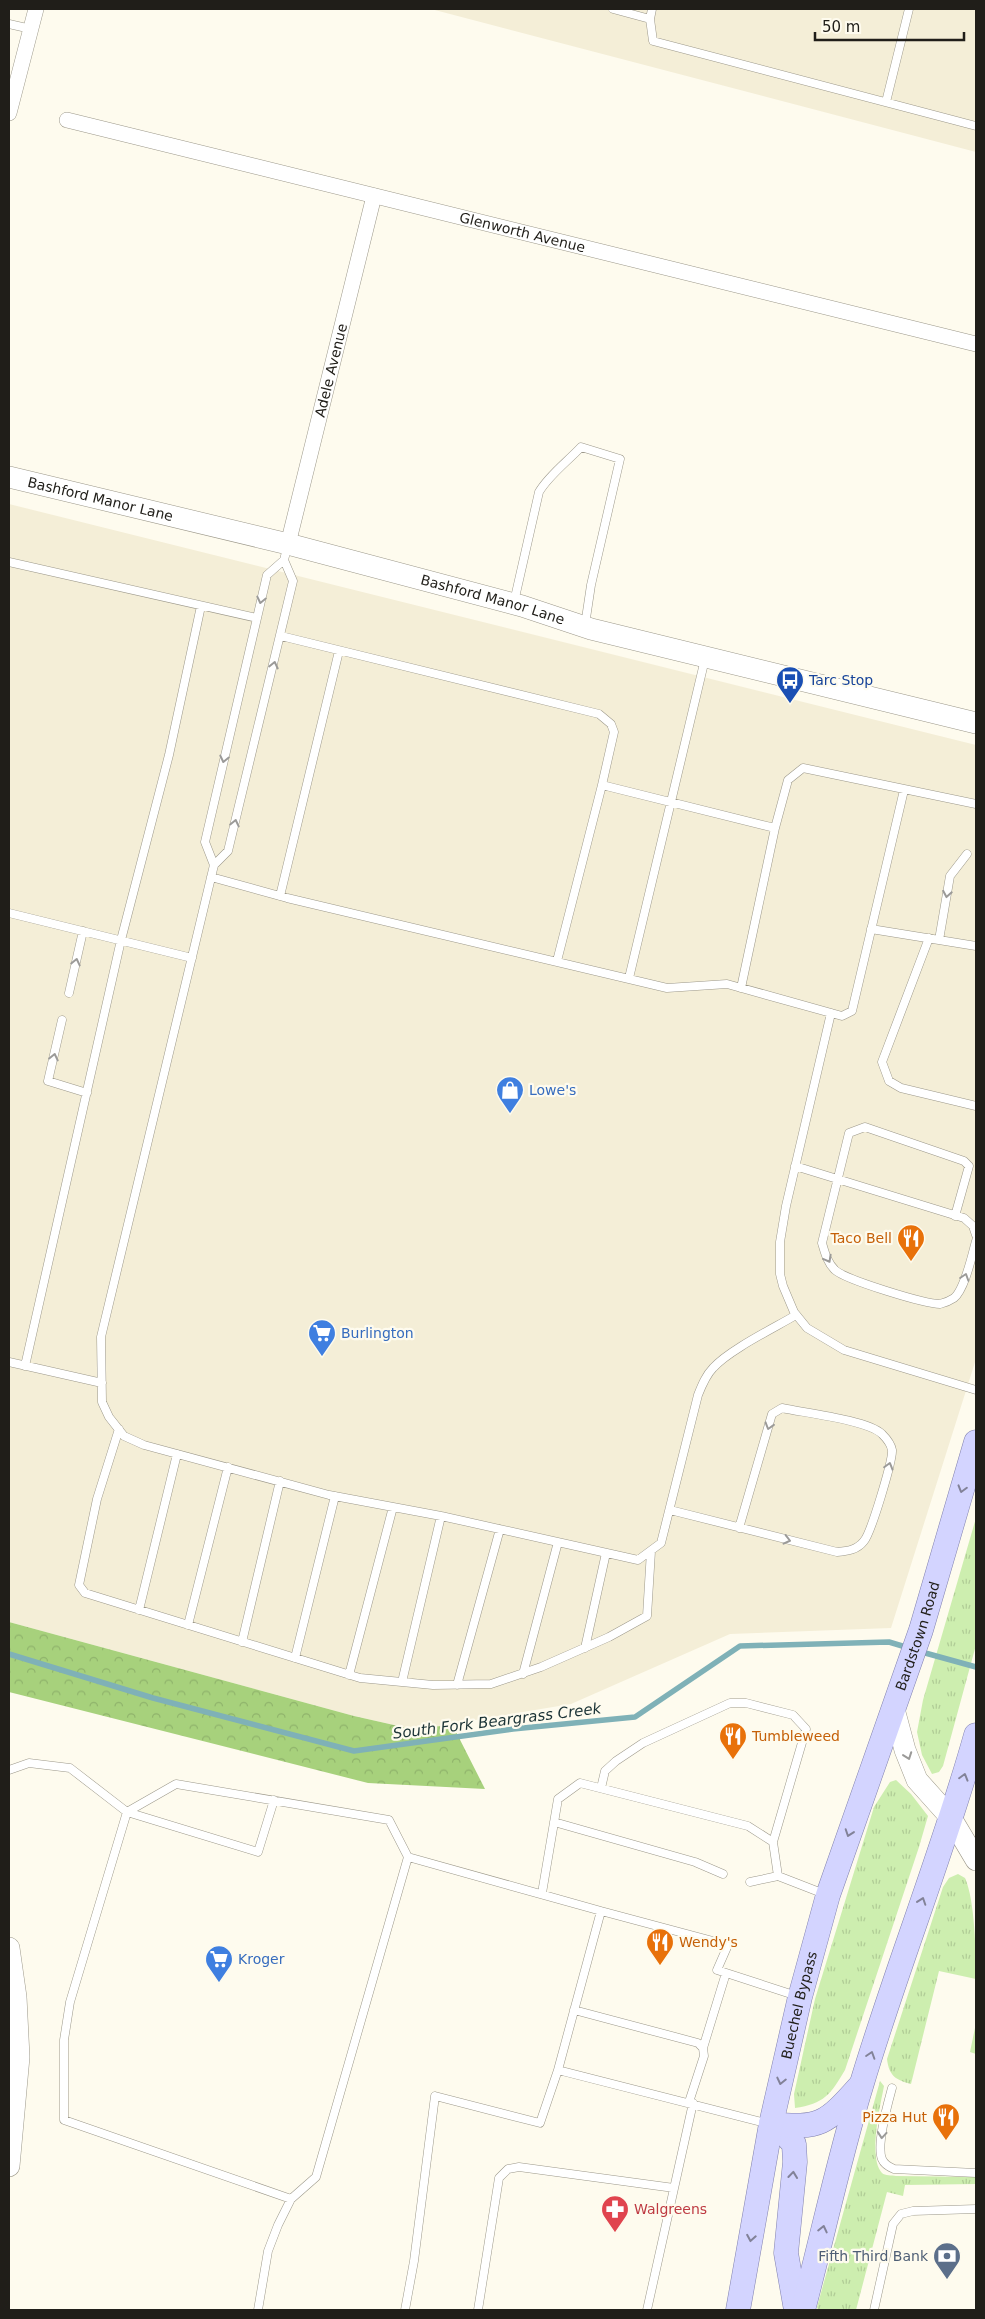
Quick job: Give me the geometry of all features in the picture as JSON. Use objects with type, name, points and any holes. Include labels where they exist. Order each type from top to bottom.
[{"type":"main road","name":"Bardstown Road","points":[[898,1699],[921,1630],[976,1442]]},
{"type":"main road","name":"Buechel Bypass","points":[[738,2310],[771,2124],[800,1997],[828,1895],[898,1699]]},
{"type":"main road","points":[[804,2310],[836,2171],[862,2084],[905,1950],[951,1818],[976,1735]]},
{"type":"main road","points":[[771,2124],[796,2127],[818,2124],[841,2106],[862,2084]]},
{"type":"main road","points":[[771,2124],[784,2133],[794,2144],[795,2162],[786,2253],[796,2310]]},
{"type":"street","points":[[9,113],[36,9]]},
{"type":"street","name":"Glenworth Avenue","points":[[67,120],[976,344]]},
{"type":"street","name":"Adele Avenue","points":[[286,552],[374,196]]},
{"type":"street","name":"Bashford Manor Lane","points":[[9,477],[286,552],[513,604],[585,627],[976,723]]},
{"type":"street","name":"Bardstown Road","points":[[898,1699],[906,1750],[917,1780],[951,1818],[976,1860]]},
{"type":"street","points":[[9,1948],[16,1998],[19,2057],[11,2097],[9,2166]]},
{"type":"lane","points":[[613,9],[650,18]]},
{"type":"lane","points":[[652,9],[650,18],[652,41],[976,126]]},
{"type":"lane","points":[[886,102],[908,9]]},
{"type":"lane","points":[[9,24],[31,29]]},
{"type":"lane","points":[[513,604],[538,492],[546,481],[559,471],[581,447],[620,459],[591,585],[585,627]]},
{"type":"lane","points":[[214,865],[205,842],[267,575],[286,552]]},
{"type":"lane","points":[[286,552],[293,581],[281,636],[228,851],[214,865],[101,1337],[102,1402],[119,1429],[124,1436],[144,1445],[335,1496],[441,1516],[638,1560],[661,1543],[698,1395],[705,1378],[714,1366],[796,1315]]},
{"type":"lane","points":[[9,562],[257,618]]},
{"type":"lane","points":[[25,1366],[121,940],[169,755],[201,606]]},
{"type":"lane","points":[[281,636],[599,714],[611,724],[614,732],[602,785],[557,961]]},
{"type":"lane","points":[[280,896],[339,650]]},
{"type":"lane","points":[[629,978],[705,657]]},
{"type":"lane","points":[[741,988],[788,780],[803,768],[976,804]]},
{"type":"lane","points":[[602,785],[776,828]]},
{"type":"lane","points":[[211,877],[280,896],[667,988],[727,984],[842,1016],[852,1011],[904,790]]},
{"type":"lane","points":[[939,940],[950,876],[967,854]]},
{"type":"lane","points":[[9,914],[192,958]]},
{"type":"lane","points":[[871,929],[976,946]]},
{"type":"lane","points":[[69,992],[83,931]]},
{"type":"lane","points":[[929,938],[882,1062],[889,1081],[901,1088],[976,1106]]},
{"type":"lane","points":[[832,1013],[795,1166],[780,1242],[782,1280],[796,1315],[807,1328],[844,1350],[976,1390]]},
{"type":"lane","points":[[62,1020],[48,1082],[87,1093]]},
{"type":"lane","points":[[956,1216],[969,1166],[964,1161],[865,1127],[849,1133],[822,1243],[826,1259],[835,1270],[852,1279],[927,1302],[942,1304],[955,1297],[962,1286],[976,1241]]},
{"type":"lane","points":[[795,1166],[964,1218],[973,1226],[976,1235]]},
{"type":"lane","points":[[9,1362],[102,1383]]},
{"type":"lane","points":[[670,1510],[740,1528],[837,1552],[850,1551],[858,1547],[870,1531],[872,1519],[892,1459],[892,1448],[876,1430],[852,1422],[782,1408],[772,1414],[740,1528]]},
{"type":"lane","points":[[119,1429],[97,1499],[79,1585],[85,1593],[360,1678],[433,1685],[492,1684],[523,1674],[585,1648],[647,1616],[651,1551]]},
{"type":"lane","points":[[138,1610],[177,1454]]},
{"type":"lane","points":[[188,1625],[228,1467]]},
{"type":"lane","points":[[242,1642],[280,1481]]},
{"type":"lane","points":[[295,1658],[335,1496]]},
{"type":"lane","points":[[349,1675],[393,1507]]},
{"type":"lane","points":[[402,1682],[441,1516]]},
{"type":"lane","points":[[457,1685],[500,1529]]},
{"type":"lane","points":[[523,1674],[558,1542]]},
{"type":"lane","points":[[585,1648],[606,1553]]},
{"type":"lane","points":[[601,1788],[605,1771],[616,1760],[643,1743],[730,1703],[746,1703],[793,1715],[806,1729],[773,1842],[778,1876]]},
{"type":"lane","points":[[9,1770],[29,1763],[70,1768],[128,1812],[258,1852],[274,1800]]},
{"type":"lane","points":[[542,1893],[558,1798],[580,1783],[748,1826],[773,1842]]},
{"type":"lane","points":[[258,2310],[268,2251],[291,2199],[316,2178],[408,1857],[389,1820],[176,1784],[128,1812],[70,2002],[64,2040],[64,2120],[291,2199]]},
{"type":"lane","points":[[554,1822],[695,1862],[723,1874]]},
{"type":"lane","points":[[408,1857],[728,1945],[717,1970],[800,1997]]},
{"type":"lane","points":[[750,1882],[778,1876],[828,1895]]},
{"type":"lane","points":[[405,2310],[414,2261],[435,2096],[540,2122],[558,2070],[602,1911]]},
{"type":"lane","points":[[647,2310],[691,2103],[704,2056],[703,2048],[726,1973]]},
{"type":"lane","points":[[574,2010],[698,2043],[703,2048]]},
{"type":"lane","points":[[558,2070],[771,2124]]},
{"type":"lane","points":[[892,2088],[884,2119],[881,2150],[882,2159],[887,2165],[894,2169],[976,2173]]},
{"type":"lane","points":[[478,2310],[499,2178],[508,2169],[519,2167],[674,2188]]},
{"type":"lane","points":[[874,2310],[894,2224],[901,2214],[913,2210],[976,2209]]},
{"type":"shaded area","points":[[431,9],[976,9],[976,152]]},
{"type":"shaded area","points":[[9,504],[976,745],[976,1359],[891,1628],[730,1634],[571,1704],[416,1730],[354,1716],[9,1622]]},
{"type":"green space","points":[[976,1518],[976,1645],[943,1766],[939,1772],[932,1774],[922,1755],[917,1732],[923,1700]]},
{"type":"green space","points":[[9,1622],[354,1716],[416,1730],[452,1724],[485,1789],[368,1783],[9,1692]]},
{"type":"green space","points":[[896,1780],[911,1794],[928,1816],[919,1847],[845,2070],[831,2092],[820,2101],[795,2108],[794,2094],[815,1999],[874,1807],[890,1782]]},
{"type":"green space","points":[[958,1874],[965,1878],[971,1900],[976,1979],[939,1971],[911,2084],[901,2081],[894,2076],[889,2070],[887,2059],[943,1887],[949,1878]]},
{"type":"green space","points":[[976,2023],[976,2054],[970,2052]]},
{"type":"green space","points":[[880,2081],[884,2086],[875,2144],[878,2166],[882,2173],[896,2176],[976,2177],[976,2184],[905,2185],[903,2196],[887,2192],[856,2310],[818,2310],[817,2307]]},
{"type":"waterway","name":"South Fork Beargrass Creek","points":[[9,1654],[153,1698],[354,1751],[513,1729],[635,1717],[740,1646],[889,1642],[909,1648]]},
{"type":"waterway","name":"South Fork Beargrass Creek","points":[[918,1651],[976,1667]]},
{"type":"place","name":"Tarc Stop","points":[[790,704]]},
{"type":"place","name":"Lowe's","points":[[510,1114]]},
{"type":"place","name":"Taco Bell","points":[[911,1262]]},
{"type":"place","name":"Burlington","points":[[322,1357]]},
{"type":"place","name":"Tumbleweed","points":[[733,1760]]},
{"type":"place","name":"Wendy's","points":[[660,1966]]},
{"type":"place","name":"Kroger","points":[[219,1983]]},
{"type":"place","name":"Pizza Hut","points":[[946,2141]]},
{"type":"place","name":"Walgreens","points":[[615,2233]]},
{"type":"place","name":"Fifth Third Bank","points":[[947,2280]]}]
